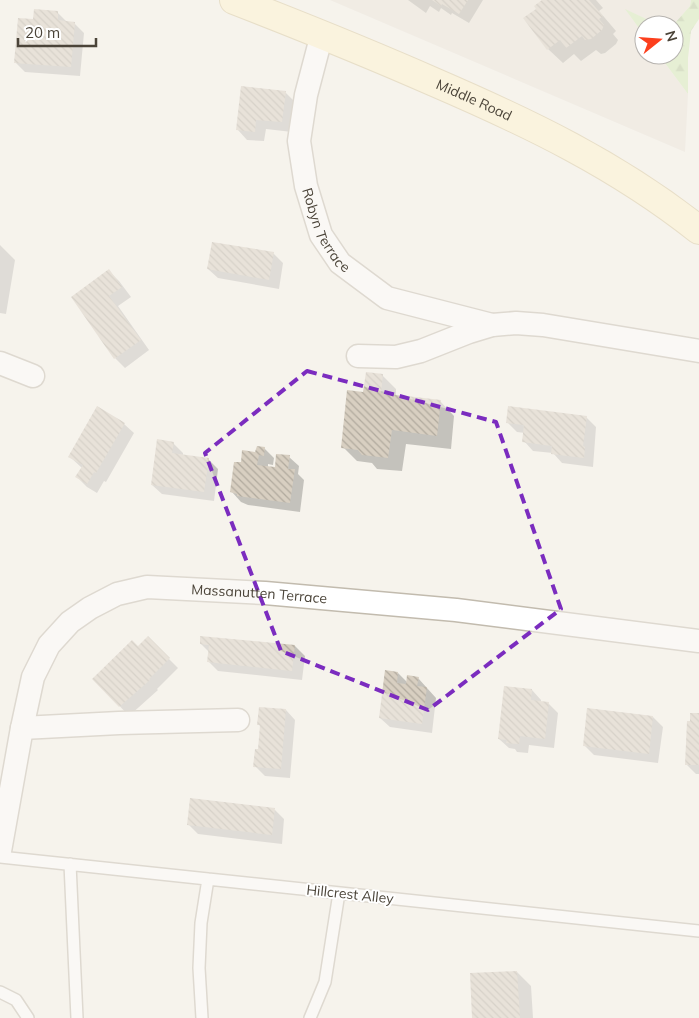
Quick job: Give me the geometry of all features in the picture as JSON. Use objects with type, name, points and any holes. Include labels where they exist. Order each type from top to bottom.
[{"type":"main road","name":"Middle Road","points":[[234,0],[322,34],[505,112],[582,151],[665,203],[699,230]]},
{"type":"street","name":"Robyn Terrace","points":[[322,34],[306,95],[299,141],[306,186],[321,236],[340,263],[387,298],[492,325],[543,325],[699,351]]},
{"type":"street","name":"Robyn Terrace","points":[[358,356],[396,357],[421,351],[492,325]]},
{"type":"street","points":[[0,363],[33,376]]},
{"type":"street","name":"Massanutten Terrace","points":[[0,851],[3,817],[33,677],[49,645],[70,622],[90,608],[117,594],[148,586],[265,593],[456,610],[699,641]]},
{"type":"street","points":[[22,728],[238,720]]},
{"type":"lane","name":"Hillcrest Alley","points":[[0,857],[699,931]]},
{"type":"lane","points":[[70,864],[77,1018]]},
{"type":"lane","points":[[202,1018],[199,968],[201,923],[208,879]]},
{"type":"lane","points":[[310,1018],[325,982],[339,893]]},
{"type":"lane","points":[[0,992],[16,1000],[28,1018]]},
{"type":"highlighted area","points":[[307,371],[496,422],[561,609],[428,710],[281,651],[205,453]]},
{"type":"shaded area","points":[[330,0],[691,0],[690,6],[682,15],[637,15],[626,10],[634,21],[634,65],[666,65],[688,94],[685,152]]},
{"type":"green space","points":[[691,0],[699,0],[699,19],[691,31],[688,58],[688,94],[666,65],[684,65],[684,15],[682,15],[690,6]]},
{"type":"green space","points":[[625,9],[638,15],[634,15],[634,21]]},
{"type":"building","points":[[432,0],[468,0],[459,14]]},
{"type":"building","points":[[542,0],[589,0],[603,16],[599,19],[604,25],[602,30],[591,39],[585,40],[582,36],[566,48],[560,40],[547,50],[523,18],[536,9],[534,6]]},
{"type":"building","points":[[34,9],[58,11],[58,20],[75,22],[71,67],[14,63],[18,18],[33,19]]},
{"type":"building","points":[[241,86],[286,91],[282,122],[256,120],[255,132],[236,130]]},
{"type":"building","points":[[212,242],[274,252],[269,280],[207,269]]},
{"type":"building","points":[[109,269],[122,287],[109,296],[141,340],[114,359],[71,297]]},
{"type":"building","points":[[366,372],[383,374],[381,393],[441,400],[437,436],[392,430],[388,458],[362,455],[358,450],[341,448],[347,390],[363,392]]},
{"type":"building","points":[[97,406],[125,423],[96,473],[94,472],[87,484],[75,477],[83,465],[68,457]]},
{"type":"building","points":[[508,406],[587,416],[583,446],[585,447],[584,458],[551,454],[552,446],[522,442],[524,425],[506,423]]},
{"type":"building","points":[[157,439],[174,442],[172,453],[209,458],[204,492],[151,485]]},
{"type":"building","points":[[257,446],[265,447],[264,456],[259,455],[257,465],[275,467],[276,454],[290,455],[288,469],[295,469],[290,503],[237,496],[237,494],[230,492],[234,462],[241,462],[242,450],[255,452]]},
{"type":"building","points":[[148,636],[170,658],[150,680],[119,707],[92,679],[132,640],[138,646]]},
{"type":"building","points":[[200,636],[295,645],[292,671],[207,662],[209,645],[200,644]]},
{"type":"building","points":[[385,670],[398,672],[397,683],[406,684],[407,675],[419,677],[417,686],[427,687],[422,724],[379,718]]},
{"type":"building","points":[[504,686],[532,689],[531,700],[549,702],[545,739],[520,736],[519,744],[506,743],[507,740],[498,739]]},
{"type":"building","points":[[259,707],[286,709],[281,769],[253,767],[255,749],[258,749],[260,725],[257,725]]},
{"type":"building","points":[[587,708],[653,716],[649,754],[583,746]]},
{"type":"building","points":[[690,713],[699,713],[699,765],[685,765],[687,721],[690,721]]},
{"type":"building","points":[[190,798],[275,808],[272,835],[187,825]]},
{"type":"building","points":[[517,971],[520,1018],[472,1018],[470,973]]}]
